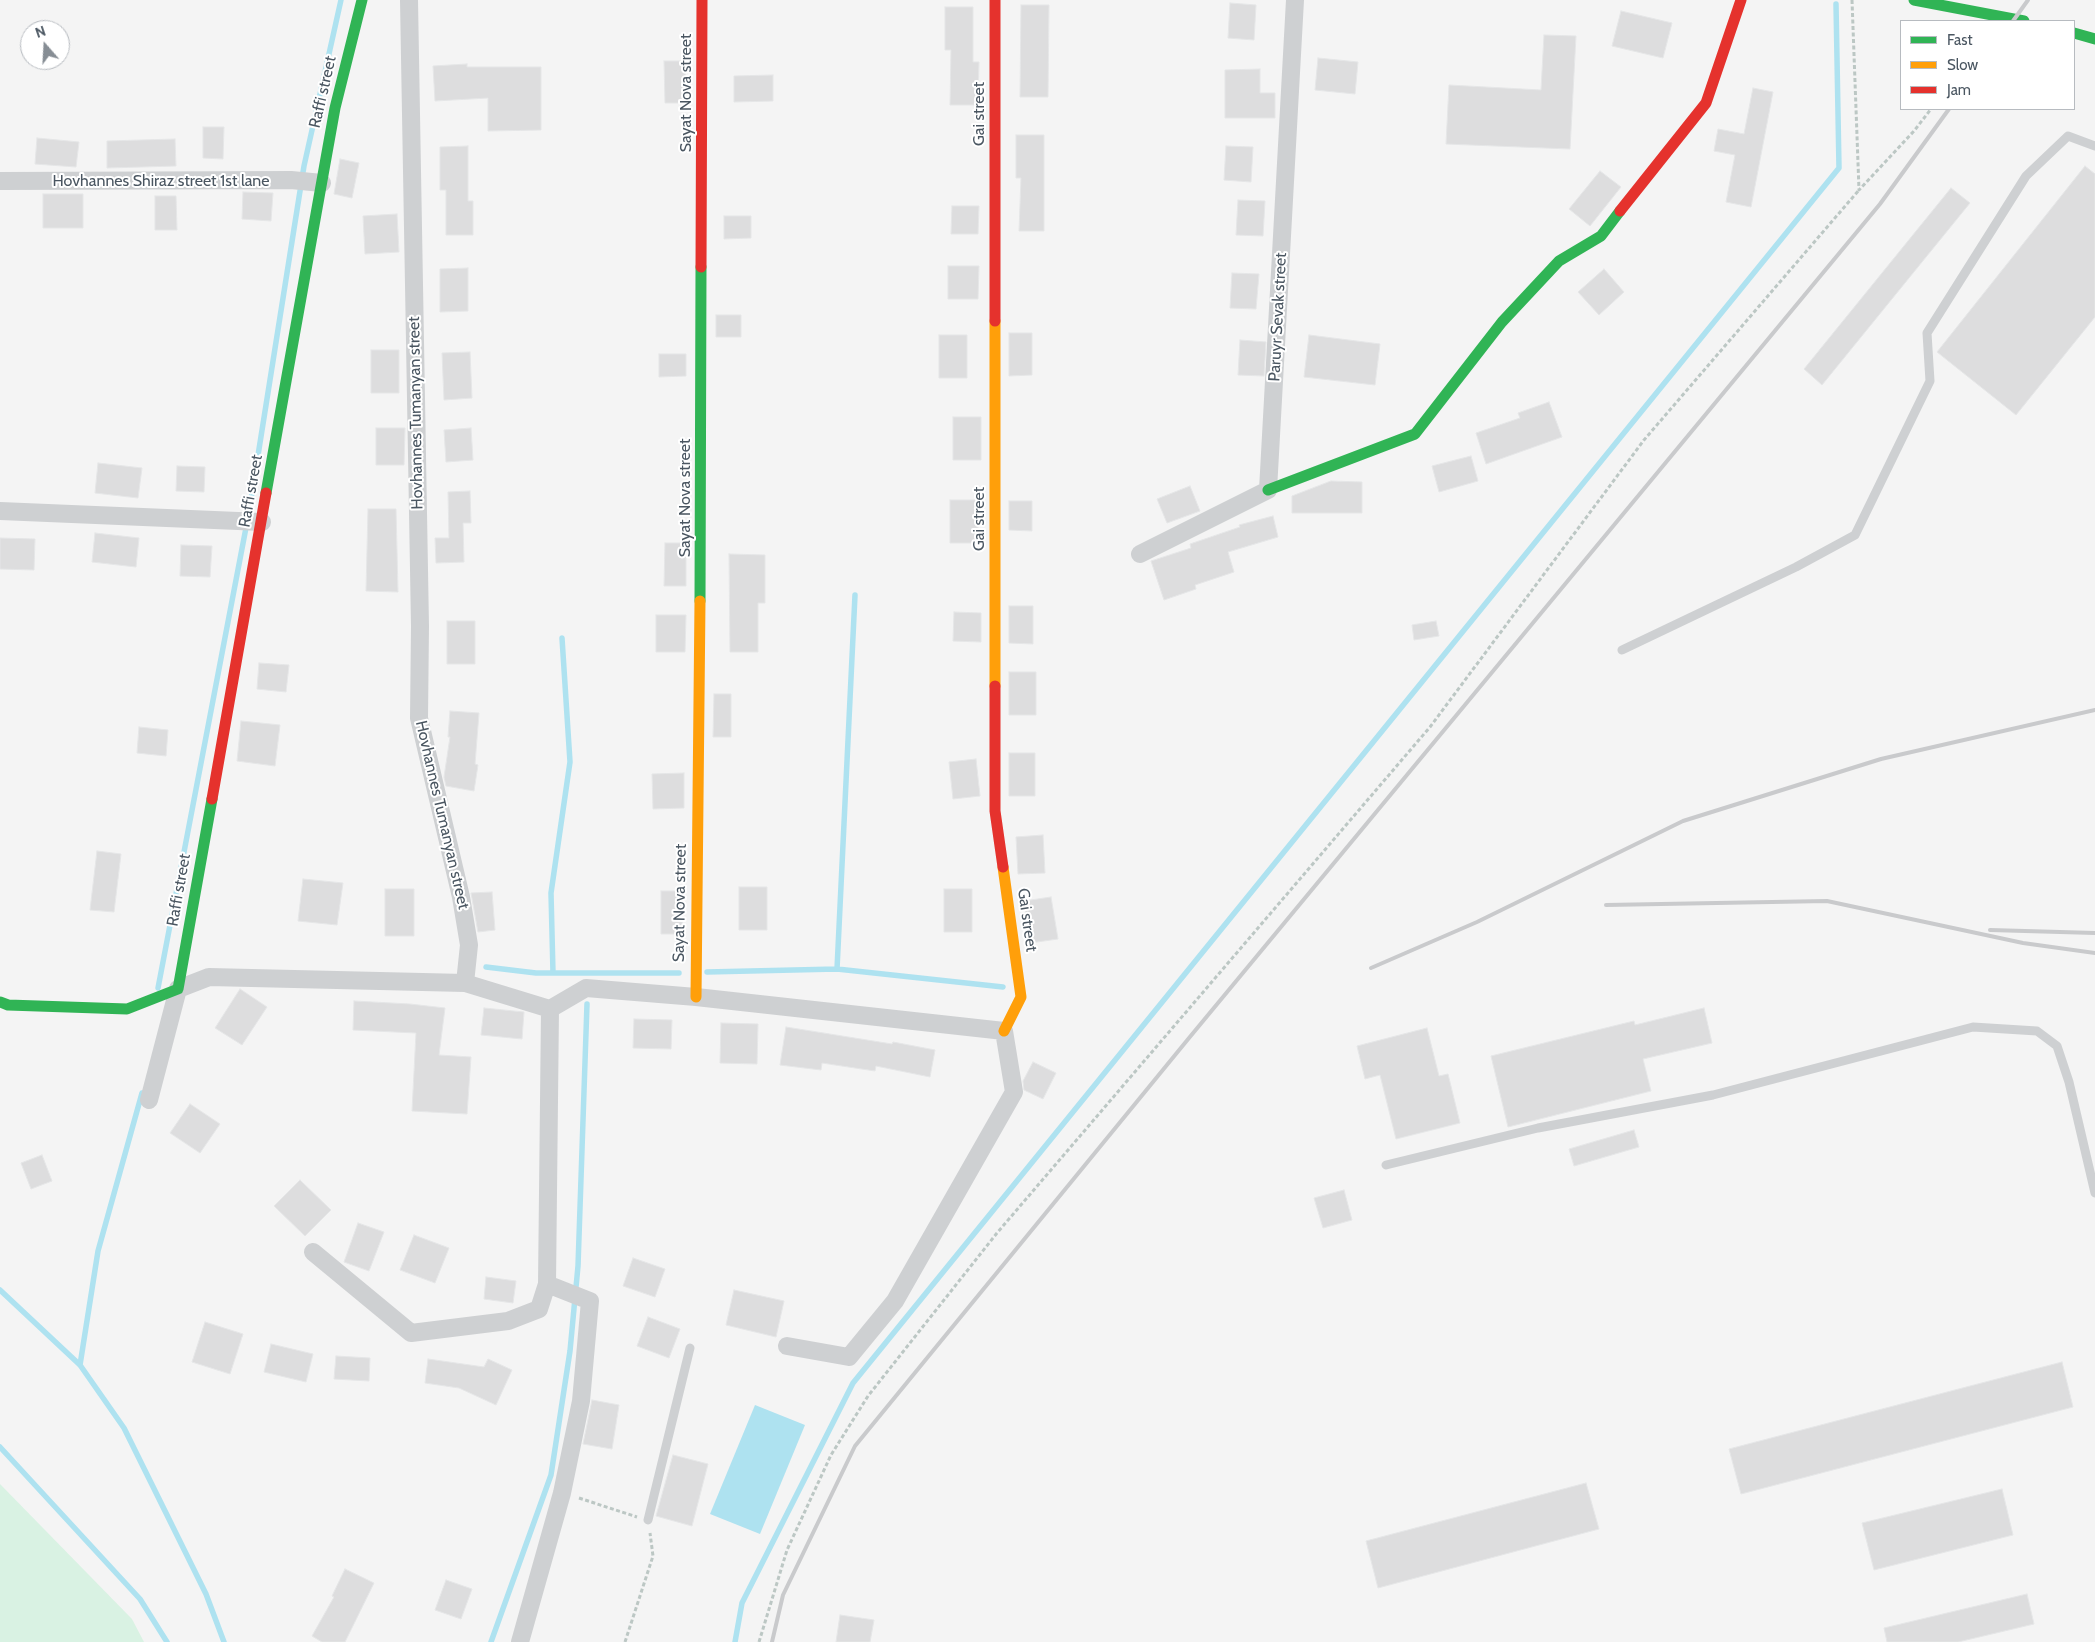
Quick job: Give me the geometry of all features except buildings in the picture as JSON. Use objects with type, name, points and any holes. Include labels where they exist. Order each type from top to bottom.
[{"type":"street","name":"Raffi street","points":[[178,989],[252,522],[322,183],[335,108],[362,0]]},
{"type":"street","name":"Hovhannes Tumanyan street","points":[[409,0],[420,626],[419,718],[461,897],[470,945],[465,982]]},
{"type":"street","name":"Sayat Nova street","points":[[696,997],[701,522],[702,0]]},
{"type":"street","name":"Gai street","points":[[995,0],[995,811],[1021,997],[1004,1031]]},
{"type":"street","name":"Paruyr Sevak street","points":[[1268,490],[1295,0]]},
{"type":"street","points":[[1140,554],[1268,490],[1415,434],[1502,322],[1559,261],[1600,236],[1706,104],[1742,0]]},
{"type":"street","points":[[1914,0],[2018,20]]},
{"type":"street","points":[[2000,17],[2006,0]]},
{"type":"street","points":[[2075,33],[2095,38]]},
{"type":"street","name":"Hovhannes Shiraz street 1st lane","points":[[0,181],[291,180],[322,183]]},
{"type":"street","points":[[0,511],[252,522]]},
{"type":"street","points":[[0,1002],[8,1005],[128,1009],[209,977],[465,982],[550,1009],[586,988],[696,997],[1004,1031],[1014,1092],[895,1301],[849,1357],[787,1346]]},
{"type":"street","points":[[149,1100],[178,989]]},
{"type":"street","points":[[313,1252],[411,1333],[508,1321],[538,1309],[547,1284],[550,1009]]},
{"type":"street","points":[[520,1642],[562,1493],[582,1401],[590,1300],[547,1284]]},
{"type":"lane","points":[[1622,650],[1796,567],[1855,535],[1930,381],[1927,333],[2026,176],[2068,136],[2095,146]]},
{"type":"lane","points":[[1386,1165],[1538,1128],[1713,1095],[1973,1028],[2037,1031],[2057,1046],[2069,1082],[2095,1193]]},
{"type":"lane","points":[[648,1520],[690,1348]]},
{"type":"path","points":[[1852,0],[1859,190]]},
{"type":"path","points":[[759,1642],[787,1550],[831,1455],[868,1396],[997,1233],[1430,727],[1644,440],[1859,190],[1914,131],[1930,110]]},
{"type":"path","points":[[562,1493],[648,1520],[653,1556],[625,1642]]},
{"type":"green space","points":[[0,1484],[132,1619],[144,1642],[0,1642]]},
{"type":"water","points":[[755,1405],[805,1425],[760,1534],[710,1514]]},
{"type":"waterway","points":[[158,988],[249,512],[304,166],[341,0]]},
{"type":"waterway","points":[[735,1642],[742,1603],[853,1383],[1839,168],[1836,4]]},
{"type":"waterway","points":[[837,969],[855,595]]},
{"type":"waterway","points":[[553,973],[551,893],[570,762],[562,638]]},
{"type":"waterway","points":[[486,967],[536,973],[679,973]]},
{"type":"waterway","points":[[707,972],[837,969],[1003,987]]},
{"type":"waterway","points":[[491,1642],[551,1475],[570,1351],[578,1266],[587,1004]]},
{"type":"waterway","points":[[80,1365],[98,1251],[142,1093]]},
{"type":"waterway","points":[[0,1290],[80,1365],[124,1428],[206,1594],[224,1642]]},
{"type":"waterway","points":[[0,1447],[140,1599],[167,1642]]},
{"type":"railway","points":[[2014,20],[2028,0]]},
{"type":"railway","points":[[772,1642],[783,1595],[855,1446],[1189,1038],[1880,204],[1948,110]]},
{"type":"railway","points":[[1371,968],[1477,922],[1683,821],[1881,759],[2095,710]]},
{"type":"railway","points":[[1606,905],[1827,901],[2023,943],[2095,953]]},
{"type":"railway","points":[[1990,930],[2095,933]]},
{"type":"traffic: fast","points":[[266,493],[335,108],[362,0]]},
{"type":"traffic: fast","points":[[1914,0],[2019,20]]},
{"type":"traffic: fast","points":[[2075,33],[2095,39]]},
{"type":"traffic: fast","points":[[1268,490],[1415,434],[1502,322],[1559,261],[1601,236],[1620,211]]},
{"type":"traffic: fast","points":[[700,601],[701,267]]},
{"type":"traffic: fast","points":[[0,1002],[8,1005],[127,1009],[178,989],[212,799]]},
{"type":"traffic: slow","points":[[995,321],[995,686]]},
{"type":"traffic: slow","points":[[696,997],[700,601]]},
{"type":"traffic: slow","points":[[1003,867],[1021,997],[1004,1031]]},
{"type":"traffic: jam","points":[[701,267],[702,0]]},
{"type":"traffic: jam","points":[[995,0],[995,321]]},
{"type":"traffic: jam","points":[[1620,211],[1706,103],[1741,0]]},
{"type":"traffic: jam","points":[[212,799],[266,493]]},
{"type":"traffic: jam","points":[[995,686],[995,811],[1003,867]]}]
